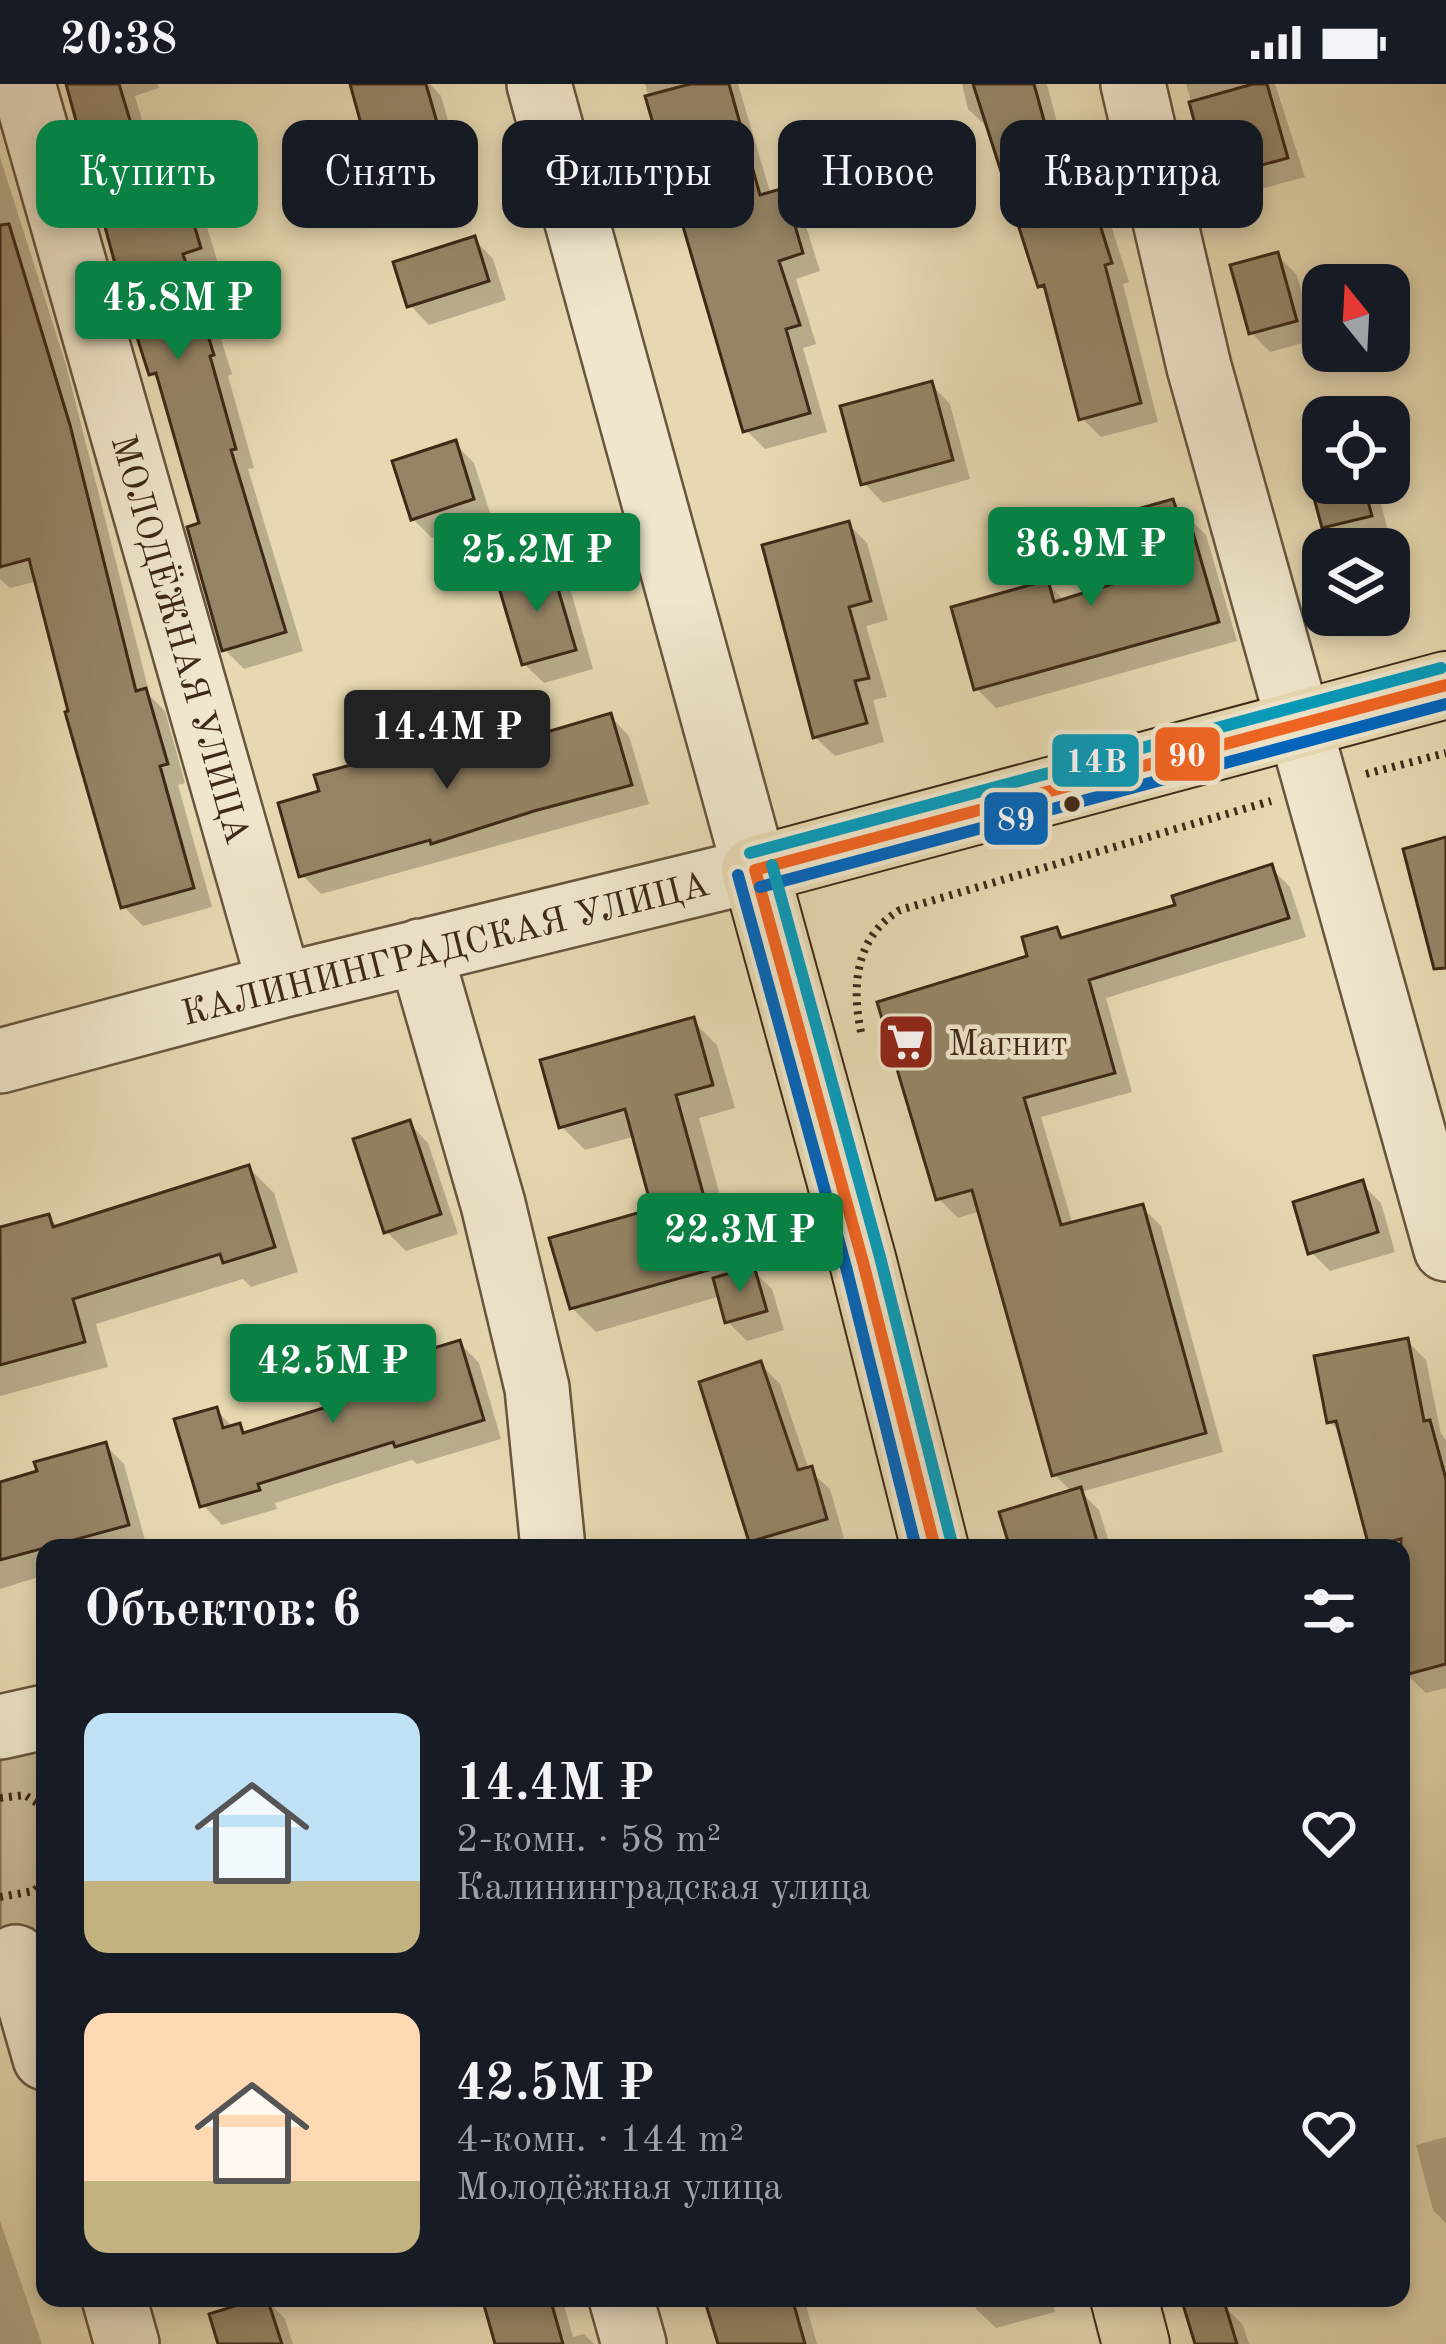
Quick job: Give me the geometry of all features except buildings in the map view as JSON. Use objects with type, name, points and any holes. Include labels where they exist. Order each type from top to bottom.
[{"type":"main road","name":"КАЛИНИНГРАДСКАЯ УЛИЦА","points":[[755,871],[1446,685]]},
{"type":"main road","points":[[755,871],[863,1262],[933,1539]]},
{"type":"main road","points":[[1126,2307],[1136,2344]]},
{"type":"street","name":"МОЛОДЁЖНАЯ УЛИЦА","points":[[23,84],[280,986]]},
{"type":"street","points":[[539,84],[755,871]]},
{"type":"street","points":[[1133,84],[1199,367],[1446,1249]]},
{"type":"street","name":"КАЛИНИНГРАДСКАЯ УЛИЦА","points":[[0,1060],[280,986],[755,871]]},
{"type":"street","points":[[420,951],[493,1204],[537,1388],[552,1539]]},
{"type":"street","points":[[0,1727],[36,1719]]},
{"type":"street","points":[[20,1956],[36,2021]]},
{"type":"street","points":[[117,2307],[127,2344]]},
{"type":"street","points":[[624,2307],[634,2344]]},
{"type":"path","points":[[900,910],[1446,753]]},
{"type":"path","points":[[1,1795],[25,1795],[36,1802]]},
{"type":"path","points":[[0,1897],[36,1889]]},
{"type":"shaded area","points":[[36,1746],[36,1938],[0,1939],[0,1753]]},
{"type":"transit line","name":"14В","points":[[750,853],[1441,668]]},
{"type":"transit line","name":"90","points":[[755,870],[1446,685]]},
{"type":"transit line","name":"89","points":[[760,887],[1446,704]]},
{"type":"transit line","name":"14В","points":[[772,865],[880,1257],[951,1539]]},
{"type":"transit line","name":"90","points":[[755,870],[863,1262],[933,1539]]},
{"type":"transit line","name":"89","points":[[738,875],[846,1267],[914,1539]]},
{"type":"place","name":"Магнит","points":[[906,1042]]}]
